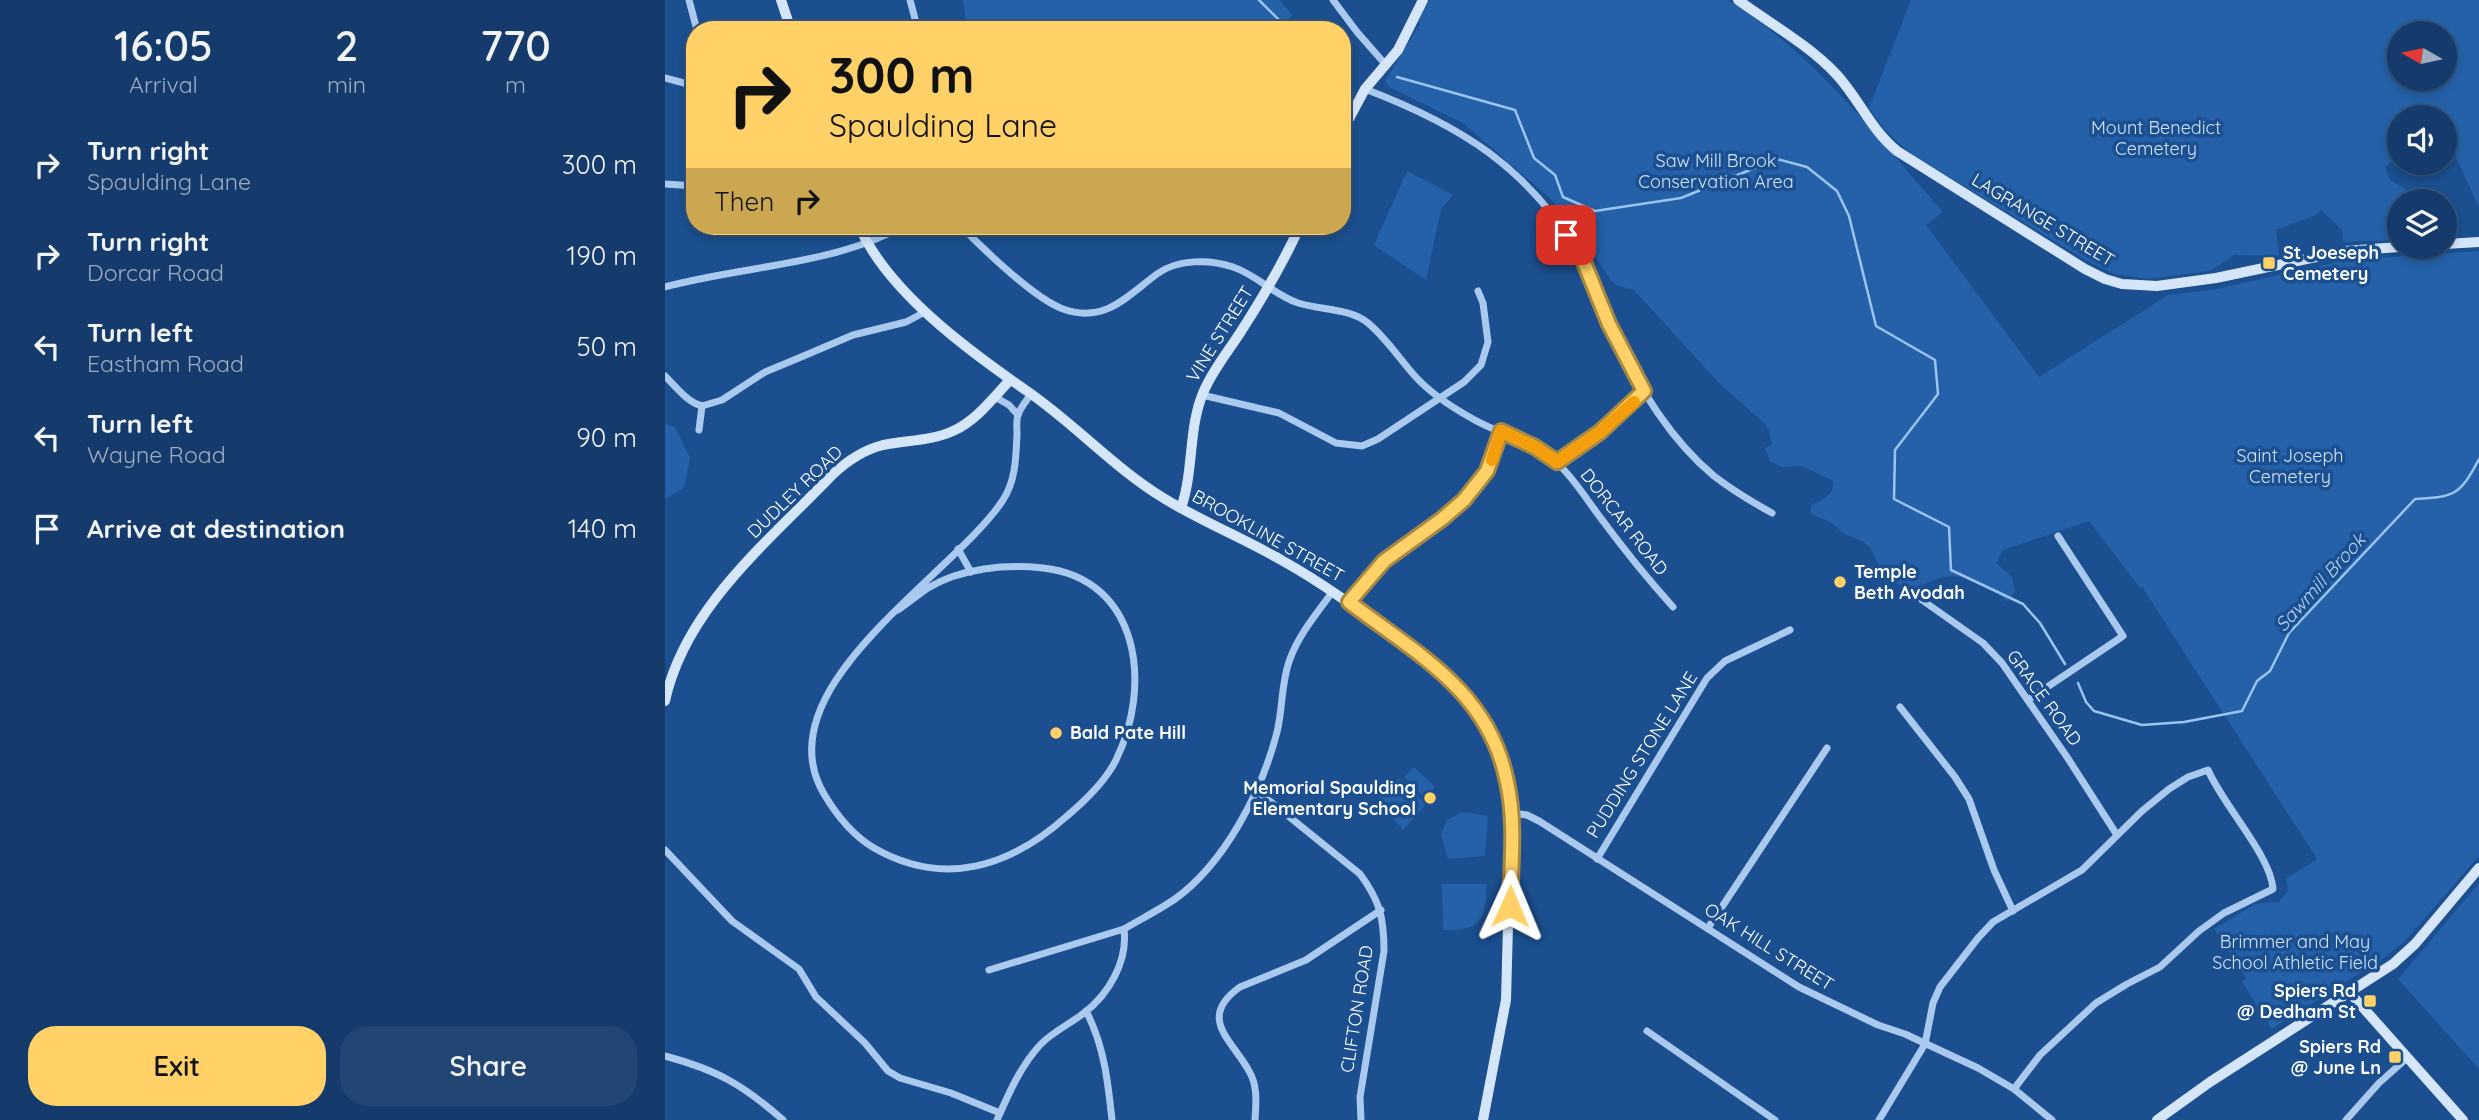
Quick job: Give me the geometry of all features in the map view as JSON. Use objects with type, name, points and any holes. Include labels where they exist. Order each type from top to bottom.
[{"type":"main road","points":[[781,0],[788,21]]},
{"type":"main road","points":[[1351,115],[1365,89],[1398,50],[1423,0]]},
{"type":"main road","name":"LAGRANGE STREET","points":[[1738,0],[1830,68],[1847,87],[1873,127],[1897,151],[2105,279],[2139,287],[2179,284],[2345,251],[2387,248]]},
{"type":"main road","name":"BROOKLINE STREET","points":[[863,235],[892,277],[925,312],[1119,466],[1162,498],[1283,561],[1333,591],[1445,674],[1479,712],[1495,739],[1501,757],[1511,813],[1506,1000],[1483,1120]]},
{"type":"main road","name":"VINE STREET","points":[[1181,509],[1186,494],[1196,416],[1202,395],[1217,365],[1269,288],[1296,235]]},
{"type":"main road","points":[[2457,243],[2479,242]]},
{"type":"main road","name":"DUDLEY ROAD","points":[[665,701],[678,656],[701,617],[758,551],[844,464],[883,445],[951,432],[963,426],[1010,380]]},
{"type":"main road","points":[[2157,1120],[2203,1086],[2388,968],[2415,944],[2479,869]]},
{"type":"main road","points":[[2350,993],[2463,1120]]},
{"type":"street","points":[[689,0],[695,21]]},
{"type":"street","points":[[911,0],[916,21]]},
{"type":"street","points":[[1333,0],[1349,21]]},
{"type":"street","points":[[1351,24],[1386,65]]},
{"type":"street","points":[[665,78],[686,84]]},
{"type":"street","points":[[1365,89],[1409,106],[1462,134],[1520,177],[1541,200],[1583,260],[1609,324],[1644,391],[1683,445],[1713,475],[1772,513]]},
{"type":"street","points":[[665,184],[686,185]]},
{"type":"street","points":[[665,287],[693,279],[844,251],[888,235]]},
{"type":"street","name":"DORCAR ROAD","points":[[971,235],[1023,282],[1060,308],[1072,311],[1087,313],[1114,306],[1129,298],[1157,274],[1179,264],[1216,263],[1254,276],[1269,288],[1298,303],[1358,317],[1367,322],[1417,378],[1440,396],[1474,419],[1535,447],[1557,462],[1638,567],[1673,607]]},
{"type":"street","points":[[1202,395],[1279,413],[1325,438],[1348,446],[1361,446],[1378,439],[1464,382],[1481,365],[1486,353],[1487,322],[1478,291]]},
{"type":"street","points":[[665,376],[685,396],[702,406],[722,400],[765,372],[853,335],[906,322],[925,312]]},
{"type":"street","points":[[1557,462],[1600,432],[1644,391]]},
{"type":"street","points":[[898,610],[929,587],[946,579],[971,572],[1025,566],[1049,569],[1086,582],[1101,591],[1113,603],[1129,636],[1135,668],[1133,704],[1116,760],[1102,782],[1055,827],[1001,860],[951,870],[930,869],[889,857],[860,840],[832,809],[819,786],[811,765],[811,737],[820,708],[867,641],[986,521],[1009,491],[1016,461],[1018,415],[1031,394]]},
{"type":"street","points":[[995,397],[1009,405],[1018,415]]},
{"type":"street","points":[[699,430],[702,406]]},
{"type":"street","points":[[1349,602],[1384,561],[1464,500],[1487,471],[1501,431]]},
{"type":"street","points":[[2028,700],[2123,636],[2058,536]]},
{"type":"street","points":[[958,549],[971,572]]},
{"type":"street","points":[[989,970],[1124,929],[1177,897],[1200,876],[1228,842],[1256,790],[1270,758],[1278,729],[1290,658],[1333,591]]},
{"type":"street","name":"GRACE ROAD","points":[[1923,600],[1983,643],[2002,663],[2117,835]]},
{"type":"street","name":"PUDDING STONE LANE","points":[[1597,859],[1707,678],[1725,662],[1790,630]]},
{"type":"street","points":[[1900,707],[1955,777],[1969,800],[1994,870],[2013,911]]},
{"type":"street","points":[[1708,928],[1827,748]]},
{"type":"street","points":[[1879,1120],[1925,1044],[1933,1003],[1940,987],[1993,922],[2082,870],[2150,803],[2188,776],[2209,770],[2218,790],[2268,869],[2273,889],[2224,913],[2199,931],[2160,967],[2096,1003],[2040,1055],[2014,1088]]},
{"type":"street","name":"CLIFTON ROAD","points":[[1256,790],[1360,874],[1381,910],[1384,951],[1360,1097],[1361,1120]]},
{"type":"street","name":"OAK HILL STREET","points":[[1511,813],[1527,815],[1539,821],[1799,987],[1833,1005],[1978,1068],[2014,1088],[2052,1120]]},
{"type":"street","points":[[665,849],[732,920],[799,969],[816,997],[865,1043],[888,1071],[900,1078],[951,1093],[999,1116],[1024,1064],[1042,1042],[1086,1011],[1111,983],[1120,966],[1125,940],[1124,929]]},
{"type":"street","points":[[1255,1120],[1255,1084],[1221,1030],[1219,1021],[1224,1004],[1230,994],[1240,987],[1306,960],[1381,910]]},
{"type":"street","points":[[1086,1011],[1096,1030],[1107,1072],[1112,1120]]},
{"type":"street","points":[[1647,1031],[1775,1120]]},
{"type":"street","points":[[665,1056],[726,1076],[783,1120]]},
{"type":"street","points":[[2346,1120],[2379,1083],[2406,1059]]},
{"type":"green space","points":[[963,0],[1280,0],[1292,15],[1288,21],[966,21]]},
{"type":"green space","points":[[1430,0],[1728,0],[1789,45],[1816,71],[1869,126],[1943,212],[1926,225],[2039,377],[2168,295],[2217,289],[2346,260],[2387,257],[2457,259],[2457,252],[2479,251],[2479,856],[2404,942],[2381,960],[2272,1029],[2242,982],[2246,978],[2214,929],[2255,904],[2279,902],[2288,891],[2286,879],[2317,859],[2142,587],[2140,588],[2089,521],[2003,550],[1996,563],[2012,577],[2015,591],[2008,602],[1987,587],[1961,577],[1945,577],[1911,588],[1892,581],[1883,573],[1868,546],[1811,513],[1811,505],[1830,494],[1833,481],[1802,466],[1782,467],[1770,461],[1765,448],[1772,444],[1765,424],[1718,382],[1634,290],[1616,285],[1610,279],[1585,241],[1551,199],[1463,123],[1389,87],[1385,81],[1420,24],[1418,21]]},
{"type":"green space","name":"Mount Benedict Cemetery","points":[[1911,0],[2479,0],[2479,208],[2457,159],[2457,105],[2387,105],[2385,167],[2389,179],[2405,189],[2387,189],[2387,240],[2343,242],[2342,230],[2321,210],[2316,215],[2276,230],[2279,256],[2234,255],[2210,271],[2147,279],[2114,274],[2085,260],[1918,158],[1879,122],[1869,108]]},
{"type":"green space","points":[[1407,171],[1453,195],[1441,209],[1426,280],[1374,245]]},
{"type":"green space","points":[[665,424],[675,427],[690,458],[684,488],[665,499]]},
{"type":"green space","points":[[1414,767],[1435,787],[1425,798],[1404,777]]},
{"type":"green space","points":[[1398,778],[1426,804],[1403,830],[1376,800]]},
{"type":"green space","points":[[1462,812],[1488,816],[1485,856],[1448,859],[1441,834],[1447,820]]},
{"type":"green space","points":[[2479,883],[2479,1069],[2398,979]]},
{"type":"green space","points":[[1442,884],[1486,884],[1485,907],[1479,921],[1465,928],[1443,930]]},
{"type":"waterway","name":"Sawmill Brook","points":[[1259,0],[1280,21]]},
{"type":"waterway","name":"Sawmill Brook","points":[[1397,77],[1515,110],[1534,158],[1555,175],[1563,197],[1595,211],[1681,198],[1777,159],[1807,167],[1837,191],[1849,216],[1876,326],[1935,360],[1938,394],[1895,450],[1894,499],[1949,527],[1951,570],[2023,604],[2040,623],[2065,664]]},
{"type":"waterway","name":"Sawmill Brook","points":[[2078,683],[2086,702],[2094,711],[2142,725],[2184,722],[2242,711],[2257,681],[2270,671],[2289,633],[2415,499],[2439,497],[2455,492],[2467,480],[2479,459]]},
{"type":"slow traffic","points":[[1492,460],[1501,431],[1535,447],[1557,462],[1600,432],[1634,402]]},
{"type":"place","name":"St Joeseph Cemetery","points":[[2269,263]]},
{"type":"place","name":"Temple Beth Avodah","points":[[1840,582]]},
{"type":"place","name":"Bald Pate Hill","points":[[1056,733]]},
{"type":"place","name":"Memorial Spaulding Elementary School","points":[[1430,798]]},
{"type":"place","name":"Spiers Rd @ Dedham St","points":[[2370,1001]]},
{"type":"place","name":"Spiers Rd @ June Ln","points":[[2395,1057]]},
{"type":"route","points":[[1510,906],[1511,813],[1508,785],[1495,739],[1479,712],[1445,674],[1349,602],[1384,561],[1464,500],[1487,471],[1501,431],[1535,447],[1557,462],[1600,432],[1644,391],[1609,324],[1594,281],[1566,235]]},
{"type":"park label","name":"Saw Mill Brook Conservation Area","points":[[1716,171]]},
{"type":"park label","name":"Saint Joseph Cemetery","points":[[2290,466]]},
{"type":"park label","name":"Brimmer and May School Athletic Field","points":[[2295,952]]}]
